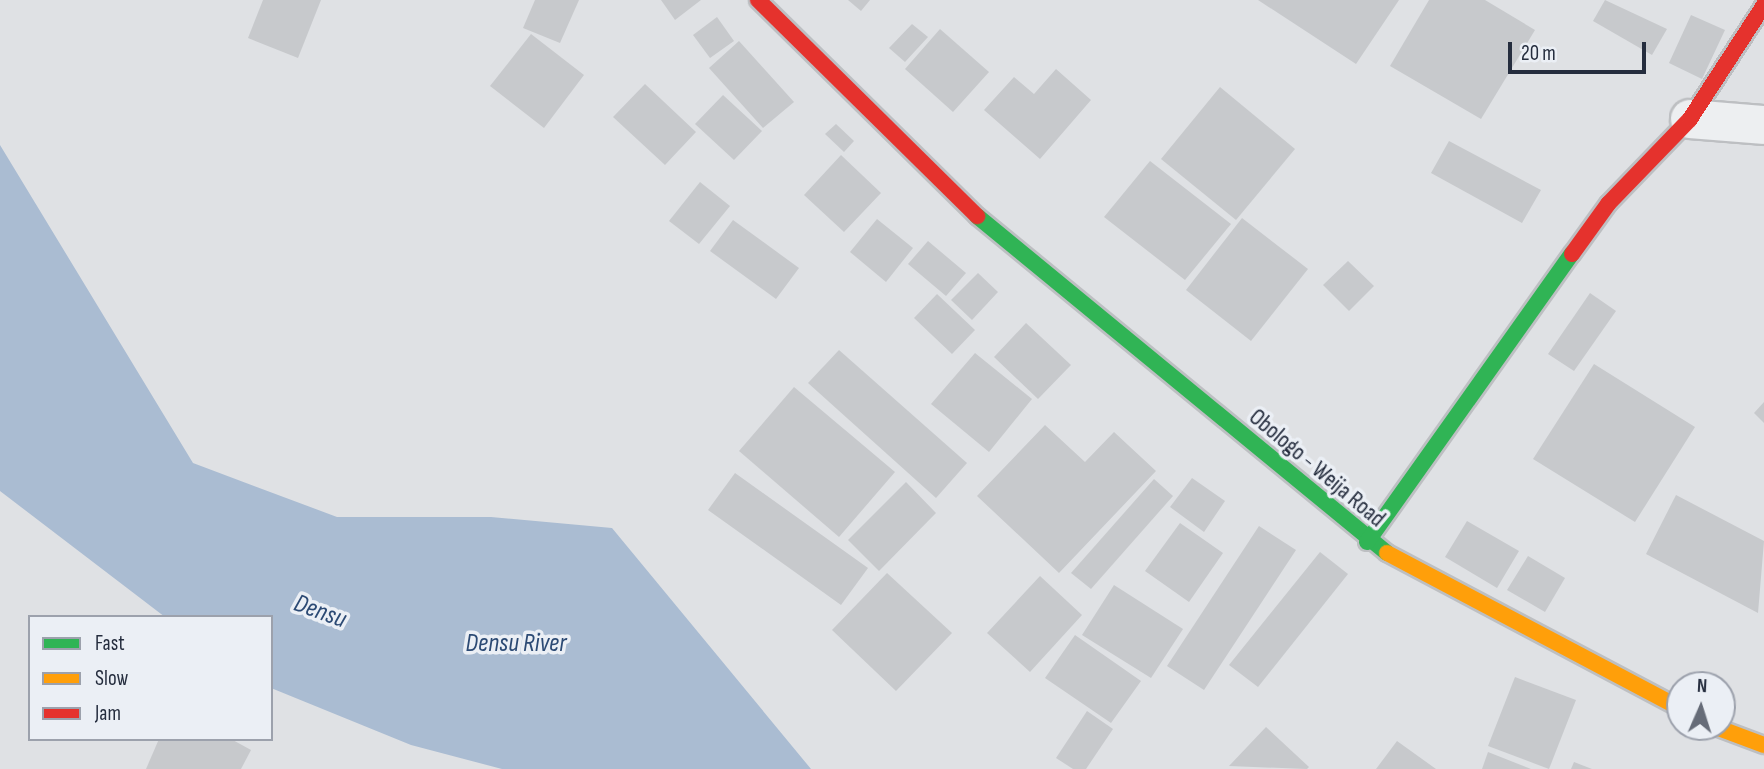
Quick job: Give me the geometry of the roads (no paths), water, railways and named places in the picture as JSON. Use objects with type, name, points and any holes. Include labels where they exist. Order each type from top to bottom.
[{"type":"street","name":"Obologo - Weija Road","points":[[758,0],[995,234],[1367,542],[1666,701]]},
{"type":"street","points":[[1367,542],[1608,204],[1690,119],[1764,5]]},
{"type":"street","points":[[1690,119],[1764,125]]},
{"type":"street","points":[[1736,734],[1764,745]]},
{"type":"water","name":"Densu River","points":[[0,145],[193,463],[337,517],[491,517],[612,528],[811,769],[502,769],[411,745],[273,689],[273,615],[162,615],[0,491]]},
{"type":"water label","name":"Densu","points":[[320,612]]}]
